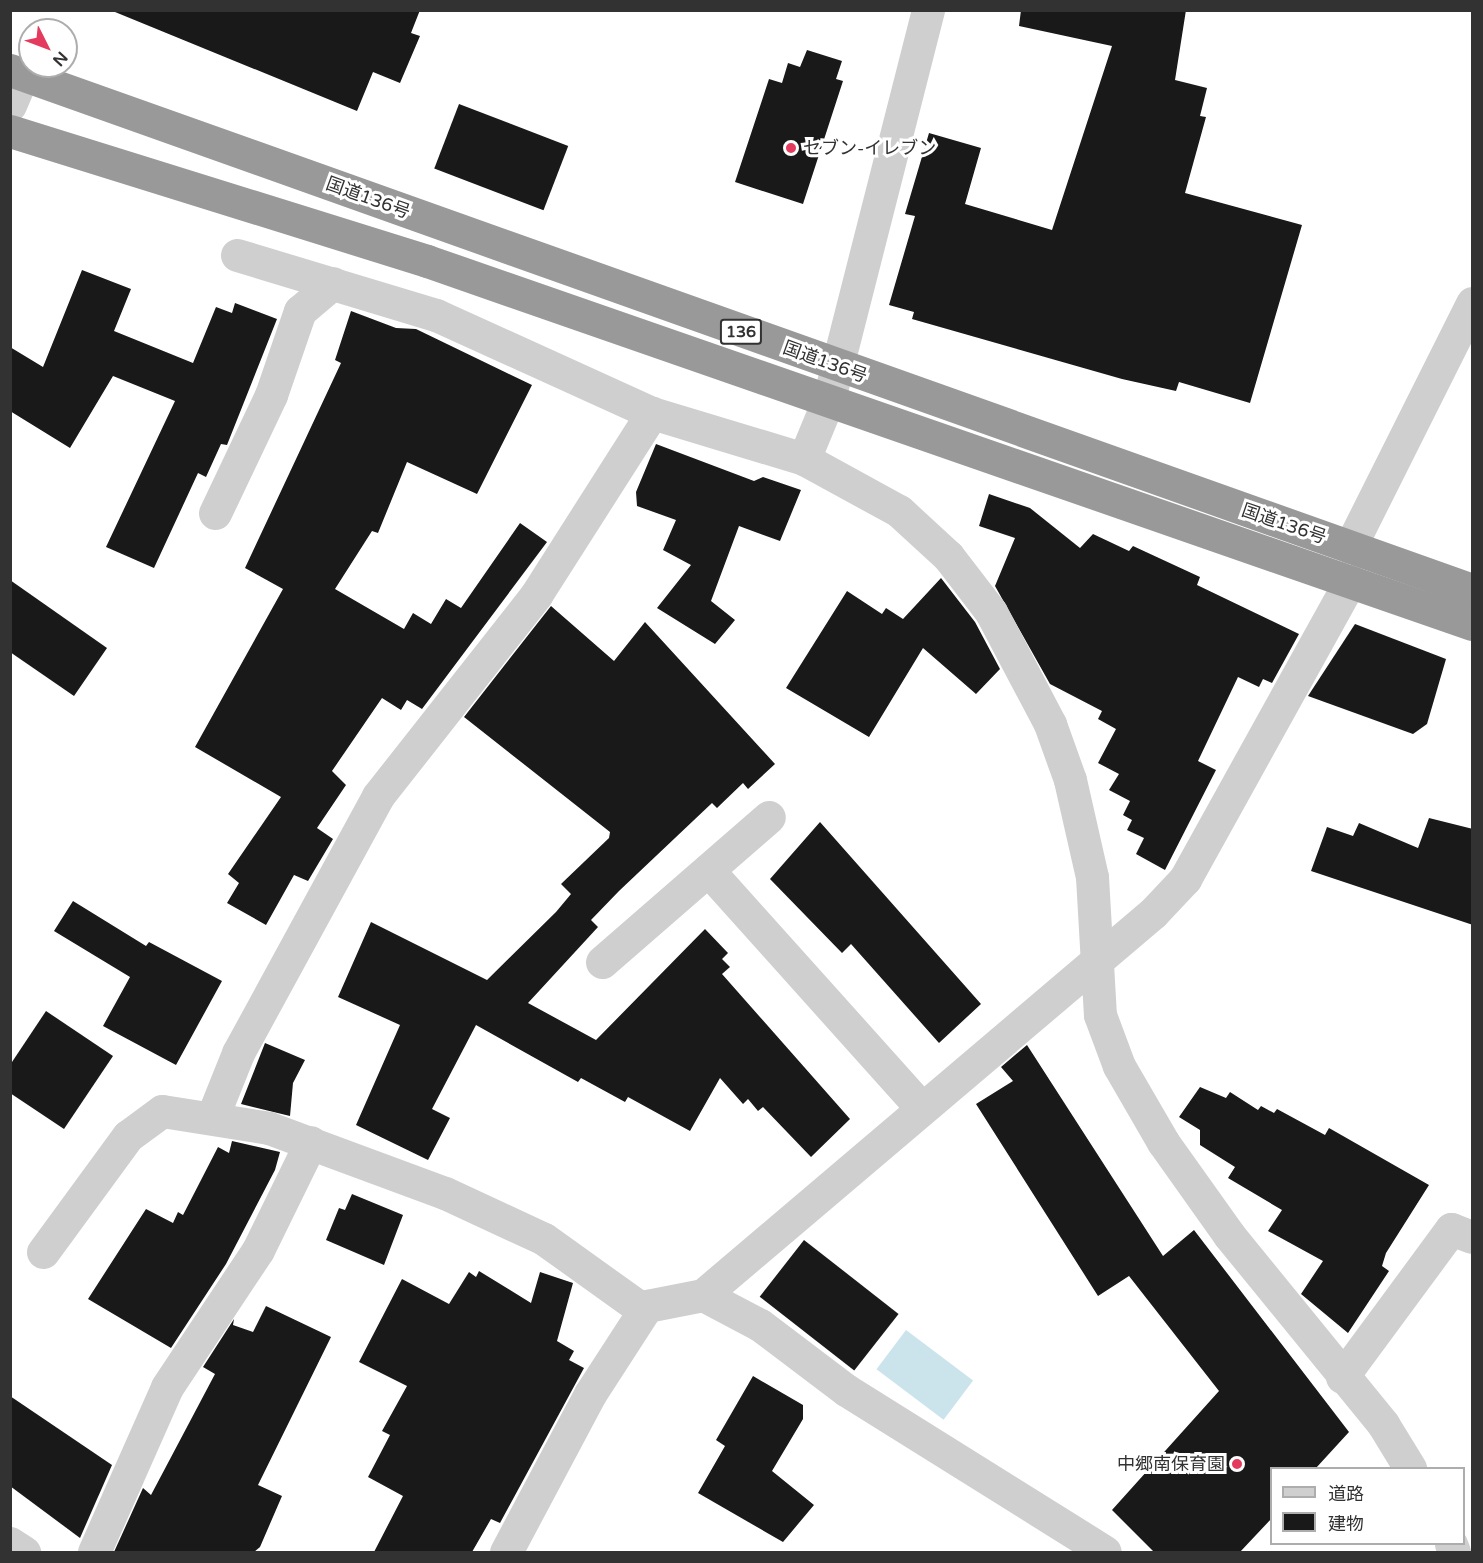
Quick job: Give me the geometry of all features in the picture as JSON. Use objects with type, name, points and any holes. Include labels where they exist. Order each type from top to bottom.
[{"type":"highway","name":"国道136号","points":[[16,72],[834,366],[1473,590]]},
{"type":"highway","name":"国道136号","points":[[10,131],[427,261],[1473,624]]},
{"type":"street","points":[[804,459],[828,401],[834,366],[928,10]]},
{"type":"street","points":[[10,105],[16,72]]},
{"type":"street","points":[[237,255],[436,315],[652,413],[804,459],[899,511],[948,556],[991,612],[1050,724],[1070,780],[1092,877],[1093,963],[1100,1015],[1119,1066],[1163,1142],[1409,1467]]},
{"type":"street","points":[[215,513],[271,395],[300,311],[333,283]]},
{"type":"street","points":[[1350,548],[1473,303]]},
{"type":"street","points":[[212,1118],[238,1053],[378,796],[536,595],[652,413]]},
{"type":"street","points":[[506,1552],[590,1394],[643,1310],[658,1302],[703,1295],[921,1107],[1093,963],[1185,879],[1350,581]]},
{"type":"street","points":[[602,962],[769,817]]},
{"type":"street","points":[[708,870],[921,1107]]},
{"type":"street","points":[[43,1252],[128,1136],[162,1111],[212,1118],[311,1142],[445,1193],[544,1239],[643,1310]]},
{"type":"street","points":[[94,1552],[167,1388],[258,1250],[311,1142]]},
{"type":"street","points":[[1342,1377],[1451,1229],[1473,1237]]},
{"type":"street","points":[[703,1295],[760,1325],[846,1390],[1070,1542],[1105,1552]]},
{"type":"street","points":[[10,1543],[24,1552]]},
{"type":"water","points":[[906,1330],[973,1381],[944,1420],[877,1369]]},
{"type":"building","points":[[420,10],[411,33],[420,36],[400,83],[373,72],[357,111],[115,12]]},
{"type":"building","points":[[1021,10],[1186,10],[1175,80],[1207,88],[1200,116],[1206,117],[1185,193],[1302,225],[1250,403],[1179,382],[1176,391],[1122,379],[912,319],[914,312],[889,305],[915,216],[905,214],[929,133],[981,148],[965,204],[1052,230],[1112,46],[1019,26]]},
{"type":"building","points":[[807,50],[842,61],[836,79],[843,81],[803,204],[735,182],[769,79],[782,83],[788,63],[800,67]]},
{"type":"building","points":[[459,104],[568,146],[544,210],[434,168]]},
{"type":"building","points":[[82,270],[131,289],[114,331],[193,363],[216,307],[232,313],[235,303],[277,319],[227,445],[221,444],[206,477],[198,473],[154,568],[106,547],[175,401],[113,376],[70,448],[10,411],[10,347],[43,367]]},
{"type":"building","points":[[351,311],[396,328],[416,329],[532,385],[477,494],[407,462],[378,533],[372,531],[335,589],[404,629],[413,613],[431,624],[446,599],[461,608],[520,523],[547,542],[422,709],[407,700],[401,710],[382,698],[332,771],[346,785],[317,828],[333,839],[308,881],[294,875],[266,925],[227,903],[239,883],[228,874],[281,797],[195,747],[283,589],[245,568],[341,363],[335,360]]},
{"type":"building","points":[[656,444],[754,481],[763,477],[801,490],[780,541],[739,526],[711,601],[735,620],[715,644],[657,608],[691,565],[663,550],[676,520],[637,506],[636,492]]},
{"type":"building","points":[[989,494],[1030,508],[1080,548],[1093,534],[1129,551],[1133,546],[1200,577],[1197,585],[1299,634],[1272,683],[1263,679],[1259,687],[1238,677],[1198,761],[1216,770],[1165,870],[1136,854],[1144,838],[1127,830],[1132,820],[1123,815],[1130,801],[1109,790],[1119,774],[1098,763],[1116,729],[1098,719],[1102,711],[1050,684],[995,586],[1015,538],[979,526]]},
{"type":"building","points":[[941,578],[975,622],[1000,669],[976,694],[923,648],[869,737],[786,688],[847,591],[882,614],[886,608],[903,619]]},
{"type":"building","points":[[10,580],[107,648],[74,696],[10,652]]},
{"type":"building","points":[[551,606],[614,661],[645,622],[775,764],[748,789],[743,783],[717,808],[712,803],[619,891],[591,920],[598,927],[528,1003],[596,1040],[705,929],[728,953],[722,959],[730,967],[722,974],[850,1119],[811,1157],[763,1107],[758,1111],[748,1099],[743,1104],[720,1078],[690,1131],[628,1097],[625,1102],[581,1078],[578,1082],[476,1025],[432,1109],[450,1118],[428,1160],[356,1125],[400,1025],[338,997],[371,922],[487,980],[556,912],[571,894],[561,884],[609,838],[610,832],[464,717]]},
{"type":"building","points":[[1355,624],[1446,659],[1427,724],[1413,734],[1308,696]]},
{"type":"building","points":[[1429,818],[1473,829],[1473,925],[1311,871],[1327,827],[1353,836],[1359,823],[1418,848]]},
{"type":"building","points":[[820,822],[981,1004],[939,1043],[851,944],[842,953],[770,879]]},
{"type":"building","points":[[73,901],[146,946],[149,942],[222,981],[176,1065],[103,1026],[130,977],[54,931]]},
{"type":"building","points":[[46,1011],[113,1056],[64,1129],[10,1093],[10,1065]]},
{"type":"building","points":[[265,1043],[305,1060],[293,1083],[290,1116],[241,1104]]},
{"type":"building","points":[[1027,1045],[1163,1256],[1194,1230],[1349,1432],[1317,1467],[1270,1467],[1270,1520],[1240,1552],[1154,1552],[1112,1510],[1219,1391],[1129,1276],[1098,1296],[976,1104],[1013,1081],[1001,1067]]},
{"type":"building","points":[[1200,1087],[1226,1098],[1230,1092],[1258,1110],[1261,1106],[1274,1113],[1277,1109],[1325,1135],[1329,1128],[1429,1185],[1386,1253],[1382,1266],[1389,1271],[1348,1333],[1301,1294],[1323,1261],[1268,1231],[1282,1210],[1228,1178],[1235,1167],[1200,1145],[1200,1130],[1179,1117]]},
{"type":"building","points":[[232,1141],[280,1152],[275,1170],[226,1264],[171,1348],[88,1299],[146,1209],[173,1223],[178,1212],[183,1215],[218,1147],[229,1153]]},
{"type":"building","points":[[352,1194],[403,1215],[384,1265],[326,1240],[339,1208],[345,1210]]},
{"type":"building","points":[[804,1240],[899,1314],[854,1371],[760,1297]]},
{"type":"building","points":[[479,1271],[531,1303],[540,1272],[573,1283],[557,1341],[574,1351],[569,1360],[584,1368],[500,1523],[491,1519],[472,1552],[374,1552],[403,1496],[368,1477],[390,1435],[382,1431],[407,1386],[359,1362],[402,1279],[449,1304],[469,1272],[476,1277]]},
{"type":"building","points":[[266,1306],[331,1337],[258,1485],[282,1496],[260,1547],[254,1552],[114,1552],[143,1488],[151,1495],[215,1374],[203,1367],[234,1319],[233,1325],[253,1332]]},
{"type":"building","points":[[753,1376],[803,1405],[803,1419],[772,1471],[814,1505],[783,1542],[698,1493],[725,1446],[716,1440]]},
{"type":"building","points":[[10,1396],[112,1465],[80,1538],[10,1486]]},
{"type":"place","name":"セブン-イレブン","points":[[791,148]]},
{"type":"place","name":"中郷南保育園","points":[[1237,1464]]}]
